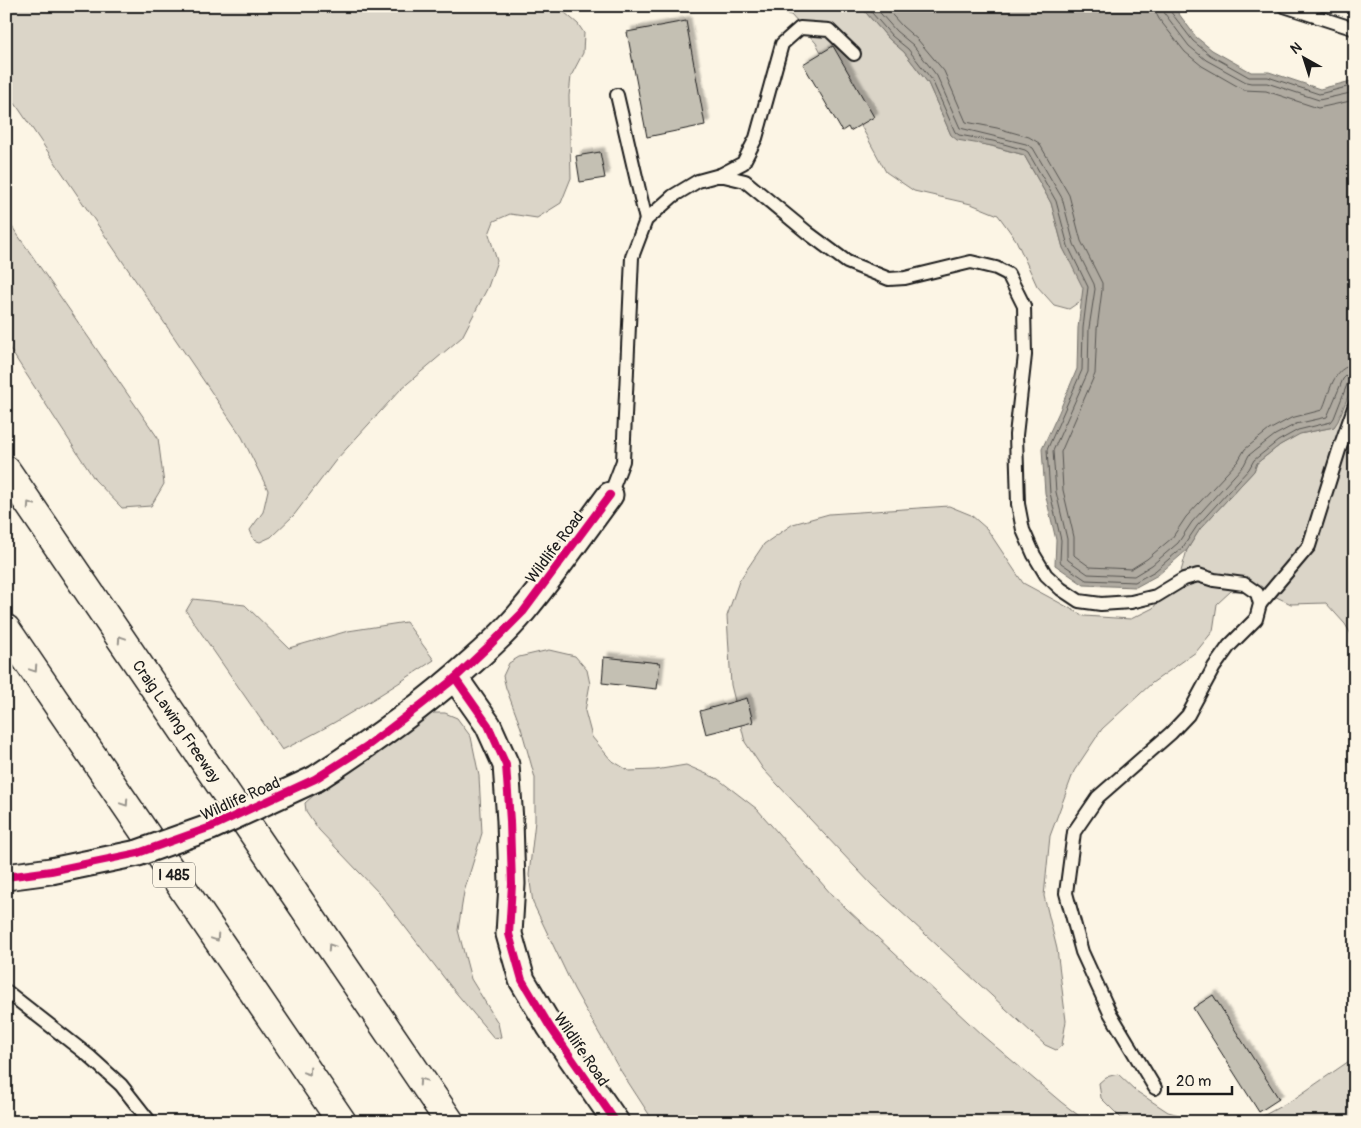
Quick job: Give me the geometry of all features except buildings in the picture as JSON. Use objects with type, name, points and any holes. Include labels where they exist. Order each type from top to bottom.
[{"type":"highway","name":"Craig Lawing Freeway","points":[[6,470],[450,1122]]},
{"type":"highway","name":"I 485","points":[[6,629],[342,1122]]},
{"type":"street","name":"Wildlife Road","points":[[6,877],[51,871],[138,853],[211,827],[315,779],[367,746],[455,678],[491,644],[523,612],[610,495]]},
{"type":"street","name":"Wildlife Road","points":[[455,678],[488,725],[506,765],[512,884],[509,934],[522,980],[550,1027],[616,1122]]},
{"type":"lane","points":[[1284,6],[1355,29]]},
{"type":"lane","points":[[610,495],[622,461],[632,257],[646,220],[673,196],[698,181],[720,175],[743,163],[756,138],[782,44],[800,28],[829,30],[854,54]]},
{"type":"lane","points":[[617,95],[646,220]]},
{"type":"lane","points":[[720,175],[745,181],[846,262],[889,279],[905,278],[971,262],[996,268],[1008,274],[1024,306],[1025,355],[1016,435],[1018,504],[1023,530],[1034,555],[1046,575],[1061,589],[1079,601],[1101,604],[1131,602],[1156,596],[1184,579],[1198,575],[1214,580],[1244,584],[1257,593],[1260,604]]},
{"type":"lane","points":[[1155,1088],[1110,1013],[1082,952],[1066,893],[1074,832],[1098,797],[1171,733],[1188,715],[1214,667],[1229,646],[1256,619],[1260,604],[1309,546],[1355,405]]},
{"type":"lane","points":[[6,991],[89,1056],[121,1085],[150,1122]]},
{"type":"shaded area","points":[[6,6],[557,6],[578,24],[584,33],[583,53],[571,76],[569,96],[571,178],[561,203],[537,218],[510,214],[494,221],[489,234],[497,261],[488,287],[462,337],[401,389],[336,460],[294,515],[271,537],[260,542],[254,540],[250,530],[263,512],[268,490],[242,437],[6,90]]},
{"type":"shaded area","points":[[762,6],[860,6],[889,39],[904,52],[928,83],[951,135],[1024,155],[1051,203],[1063,248],[1084,287],[1082,300],[1069,309],[1054,305],[1037,286],[1016,240],[998,215],[971,204],[914,191],[886,172],[816,43],[791,15],[766,9]]},
{"type":"shaded area","points":[[6,218],[158,438],[164,484],[151,506],[122,508],[95,480],[6,343]]},
{"type":"shaded area","points":[[1355,378],[1355,641],[1345,624],[1326,603],[1291,604],[1262,590],[1231,591],[1217,604],[1213,631],[1196,652],[1152,683],[1102,729],[1074,771],[1050,836],[1044,896],[1057,949],[1066,1021],[1062,1045],[1056,1050],[1045,1045],[872,885],[763,769],[745,742],[731,685],[727,616],[739,581],[764,544],[793,524],[829,514],[949,506],[971,515],[987,529],[1023,583],[1084,616],[1131,619],[1153,608],[1180,575],[1187,550],[1200,529],[1254,471],[1257,463],[1280,445],[1299,434],[1334,427]]},
{"type":"shaded area","points":[[193,599],[245,605],[289,648],[348,631],[406,622],[434,660],[340,719],[282,750],[186,611]]},
{"type":"shaded area","points":[[549,650],[575,656],[587,670],[590,684],[585,711],[592,737],[611,760],[629,771],[655,770],[686,765],[718,779],[757,809],[832,895],[983,1036],[1087,1122],[654,1122],[617,1065],[574,989],[533,903],[529,875],[535,821],[535,778],[521,728],[503,676],[509,663],[519,657]]},
{"type":"shaded area","points":[[431,713],[445,713],[457,718],[471,737],[479,776],[482,833],[464,892],[458,930],[471,979],[498,1023],[501,1037],[494,1038],[452,988],[379,893],[319,830],[306,811],[305,803],[314,795],[342,778],[416,718]]},
{"type":"shaded area","points":[[1355,1057],[1355,1122],[1252,1122],[1294,1099]]},
{"type":"shaded area","points":[[1118,1074],[1136,1091],[1168,1112],[1206,1122],[1125,1122],[1101,1098],[1099,1083],[1106,1077]]},
{"type":"water","points":[[860,6],[1173,6],[1196,37],[1212,50],[1251,72],[1269,72],[1320,89],[1355,80],[1355,379],[1338,421],[1334,427],[1300,434],[1280,445],[1257,463],[1254,471],[1200,529],[1187,550],[1158,575],[1136,587],[1084,585],[1055,565],[1056,540],[1045,493],[1042,449],[1077,369],[1078,328],[1083,288],[1063,248],[1051,203],[1024,155],[992,146],[957,140],[951,135],[928,83],[904,52],[889,39]]},
{"type":"cycle path","points":[[6,877],[51,871],[138,853],[211,827],[315,779],[367,746],[421,705],[455,678],[491,644],[523,612],[610,495]]},
{"type":"cycle path","points":[[455,678],[488,725],[506,765],[512,884],[509,934],[522,980],[550,1027],[616,1122]]}]
